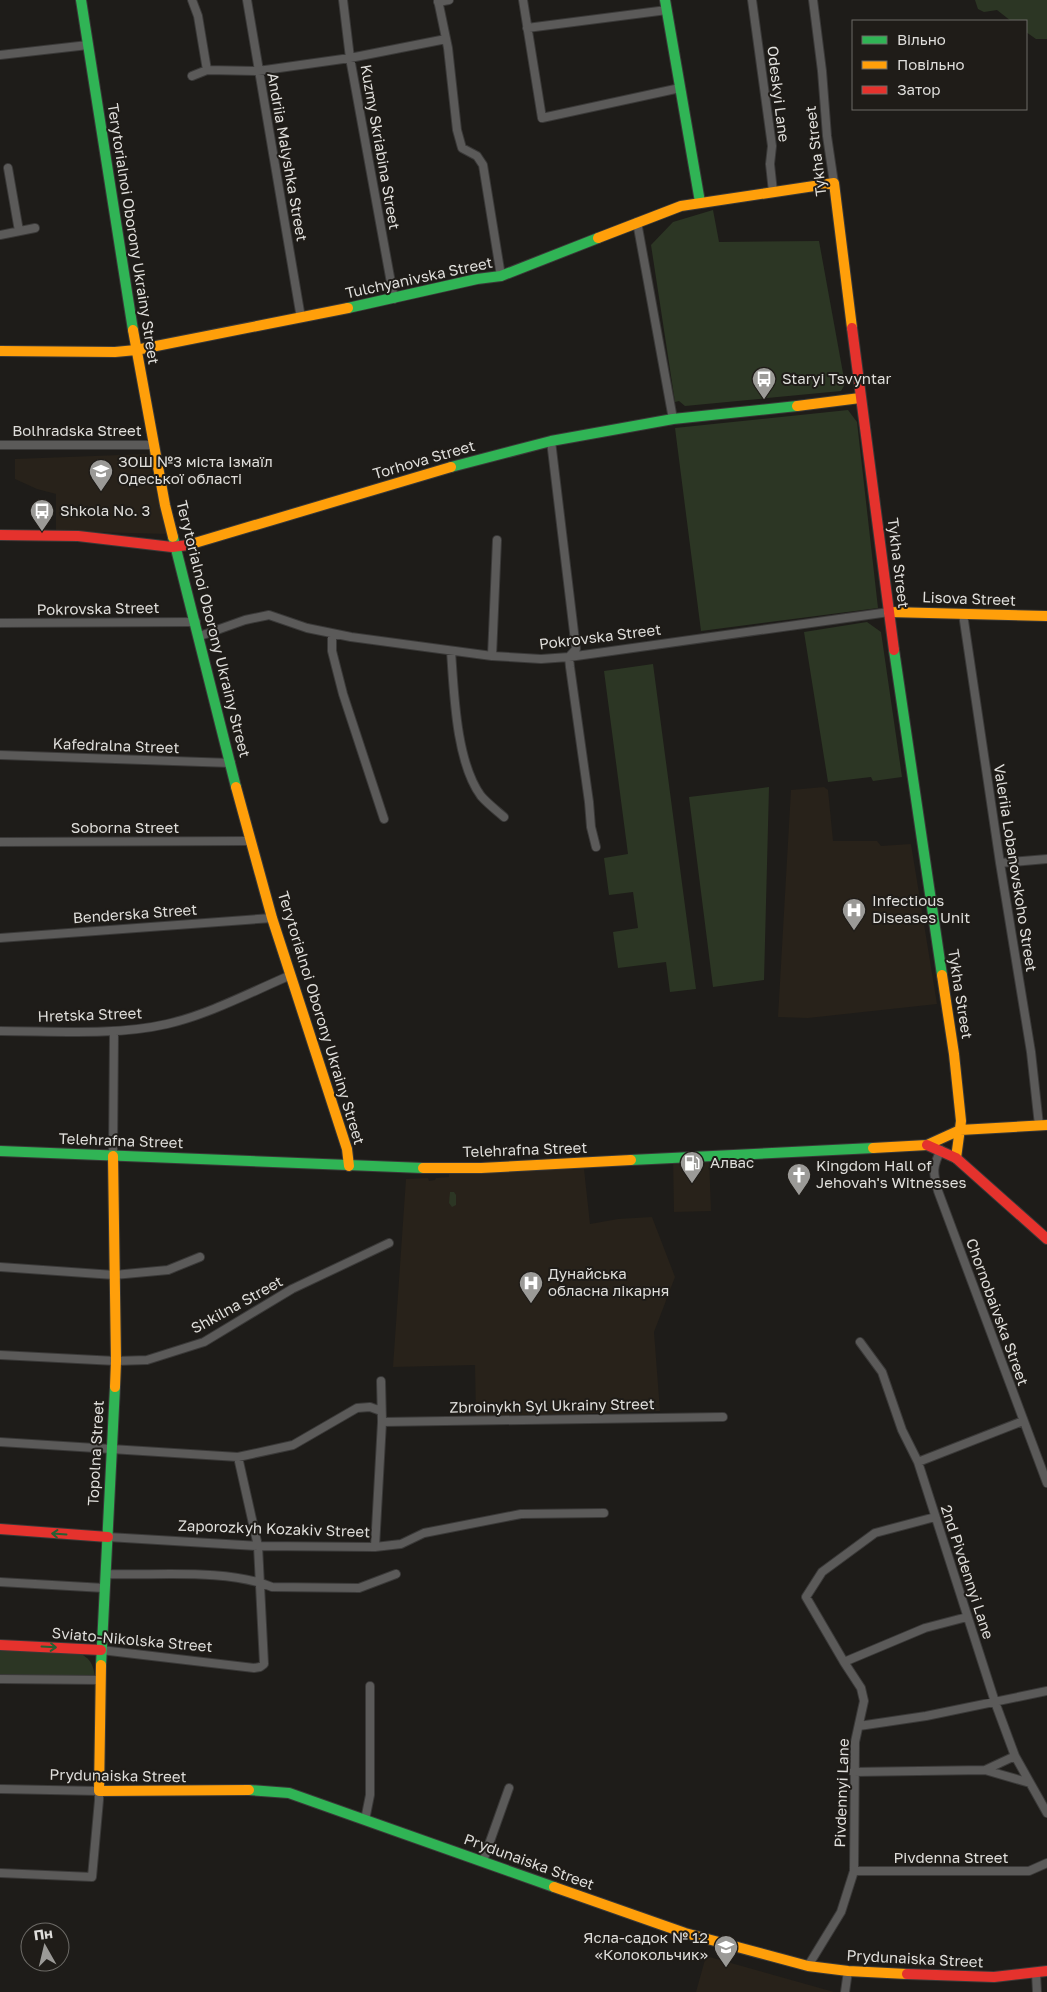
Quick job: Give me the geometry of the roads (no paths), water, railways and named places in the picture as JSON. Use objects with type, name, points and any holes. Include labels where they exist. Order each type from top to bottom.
[{"type":"main road","name":"Terytorialnoi Oborony Ukrainy Street","points":[[81,0],[136,350],[165,505],[200,636],[250,841],[272,918],[345,1143],[349,1166]]},
{"type":"main road","points":[[666,5],[700,202]]},
{"type":"main road","name":"Tulchyanivska Street","points":[[0,350],[116,352],[136,350],[301,318],[394,299],[477,278],[501,276],[681,206],[834,183]]},
{"type":"main road","name":"Tykha Street","points":[[834,183],[860,398],[908,754],[954,1054],[961,1116],[956,1158]]},
{"type":"main road","name":"Torhova Street","points":[[0,535],[78,536],[177,547],[200,544],[424,474],[551,441],[674,419],[768,410],[860,398]]},
{"type":"main road","name":"Lisova Street","points":[[890,612],[1047,616]]},
{"type":"main road","name":"Telehrafna Street","points":[[0,1151],[408,1168],[508,1167],[927,1145],[960,1130],[1043,1125]]},
{"type":"main road","points":[[927,1145],[956,1158],[1047,1239]]},
{"type":"main road","name":"Topolna Street","points":[[98,1791],[101,1650],[116,1361],[113,1156]]},
{"type":"main road","name":"Zaporozkyh Kozakiv Street","points":[[0,1529],[108,1537]]},
{"type":"main road","name":"Sviato-Nikolska Street","points":[[0,1645],[101,1650]]},
{"type":"main road","name":"Prydunaiska Street","points":[[98,1791],[271,1791],[290,1793],[685,1933],[808,1966],[848,1971],[972,1977],[1042,1972]]},
{"type":"street","points":[[192,0],[198,16],[207,70]]},
{"type":"street","name":"Andriia Malyshka Street","points":[[246,0],[301,318]]},
{"type":"street","name":"Kuzmy Skriabina Street","points":[[343,0],[350,58],[394,299]]},
{"type":"street","points":[[449,0],[438,1],[451,67],[457,130],[462,148],[477,156],[483,165],[501,276]]},
{"type":"street","points":[[522,0],[542,118],[680,88]]},
{"type":"street","name":"Odeskyi Lane","points":[[752,0],[772,146],[770,164],[773,192]]},
{"type":"street","name":"Tykha Street","points":[[813,0],[822,71],[827,136],[834,183]]},
{"type":"street","points":[[527,28],[666,5]]},
{"type":"street","points":[[192,76],[207,70],[258,70],[350,58],[446,39]]},
{"type":"street","points":[[0,55],[88,45]]},
{"type":"street","points":[[8,168],[19,231]]},
{"type":"street","points":[[637,222],[674,419]]},
{"type":"street","points":[[0,234],[35,228]]},
{"type":"street","points":[[551,441],[576,649],[569,657],[589,797],[590,827],[596,847]]},
{"type":"street","name":"Bolhradska Street","points":[[0,445],[153,445]]},
{"type":"street","points":[[492,656],[497,540]]},
{"type":"street","name":"Pokrovska Street","points":[[200,636],[264,615],[332,634],[492,656],[542,659],[569,657],[890,612]]},
{"type":"street","name":"Valeriia Lobanovskoho Street","points":[[963,614],[1000,863],[1043,1125]]},
{"type":"street","name":"Pokrovska Street","points":[[0,624],[196,622]]},
{"type":"street","points":[[332,634],[332,651],[343,694],[384,819]]},
{"type":"street","points":[[450,651],[458,729],[468,768],[480,794],[504,816]]},
{"type":"street","name":"Kafedralna Street","points":[[0,755],[231,763]]},
{"type":"street","name":"Soborna Street","points":[[0,842],[250,841]]},
{"type":"street","points":[[1000,863],[1047,859]]},
{"type":"street","name":"Benderska Street","points":[[0,938],[272,918]]},
{"type":"street","name":"Hretska Street","points":[[0,1031],[114,1031],[166,1024],[205,1012],[291,975]]},
{"type":"street","name":"Topolna Street","points":[[113,1156],[114,1031]]},
{"type":"street","name":"Chornobaivska Street","points":[[941,1150],[934,1166],[938,1191],[1047,1483]]},
{"type":"street","name":"Shkilna Street","points":[[0,1356],[116,1361],[147,1360],[204,1342],[292,1289],[389,1243]]},
{"type":"street","points":[[0,1268],[114,1274],[168,1270],[200,1257]]},
{"type":"street","name":"2nd Pivdennyi Lane","points":[[860,1342],[882,1372],[902,1430],[918,1462],[994,1702],[1015,1756],[1047,1813]]},
{"type":"street","points":[[375,1547],[382,1422],[381,1381]]},
{"type":"street","points":[[0,1442],[238,1457],[293,1445],[357,1408],[370,1407],[381,1411]]},
{"type":"street","name":"Zbroinykh Syl Ukrainy Street","points":[[382,1422],[723,1417]]},
{"type":"street","points":[[918,1462],[1023,1421]]},
{"type":"street","points":[[238,1457],[258,1546],[261,1582]]},
{"type":"street","name":"Zaporozkyh Kozakiv Street","points":[[108,1537],[258,1546],[375,1547],[401,1544],[424,1533],[521,1514],[604,1513]]},
{"type":"street","name":"Pivdennyi Lane","points":[[808,1966],[841,1912],[854,1871],[855,1742],[864,1701],[861,1688],[806,1596],[822,1572],[875,1533],[935,1517]]},
{"type":"street","points":[[105,1574],[209,1575],[261,1582],[272,1587],[359,1588],[396,1574]]},
{"type":"street","points":[[0,1582],[104,1588]]},
{"type":"street","name":"Sviato-Nikolska Street","points":[[101,1650],[260,1667],[264,1664],[265,1656],[261,1582]]},
{"type":"street","points":[[844,1662],[925,1628],[967,1616]]},
{"type":"street","points":[[0,1679],[100,1680]]},
{"type":"street","points":[[366,1820],[370,1795],[370,1686]]},
{"type":"street","points":[[859,1726],[926,1716],[1047,1691]]},
{"type":"street","points":[[985,1770],[1015,1756]]},
{"type":"street","points":[[854,1772],[985,1770],[1030,1783]]},
{"type":"street","points":[[482,1861],[509,1788]]},
{"type":"street","name":"Prydunaiska Street","points":[[0,1789],[98,1791]]},
{"type":"street","name":"Topolna Street","points":[[0,1873],[92,1877],[98,1791]]},
{"type":"street","name":"Pivdenna Street","points":[[854,1871],[1029,1871],[1047,1863]]},
{"type":"street","points":[[845,1992],[848,1971]]},
{"type":"street","points":[[1037,1992],[1042,1972]]},
{"type":"place","name":"Staryi Tsvyntar","points":[[764,400]]},
{"type":"place","name":"ЗОШ №3 міста Ізмаїл Одеської області","points":[[101,492]]},
{"type":"place","name":"Shkola No. 3","points":[[42,532]]},
{"type":"place","name":"Infectious Diseases Unit","points":[[854,931]]},
{"type":"place","name":"Алвас","points":[[692,1184]]},
{"type":"place","name":"Kingdom Hall of Jehovah's Witnesses","points":[[799,1196]]},
{"type":"place","name":"Дунайська обласна лікарня","points":[[531,1304]]},
{"type":"place","name":"Ясла-садок № 12 «Колокольчик»","points":[[726,1968]]}]
